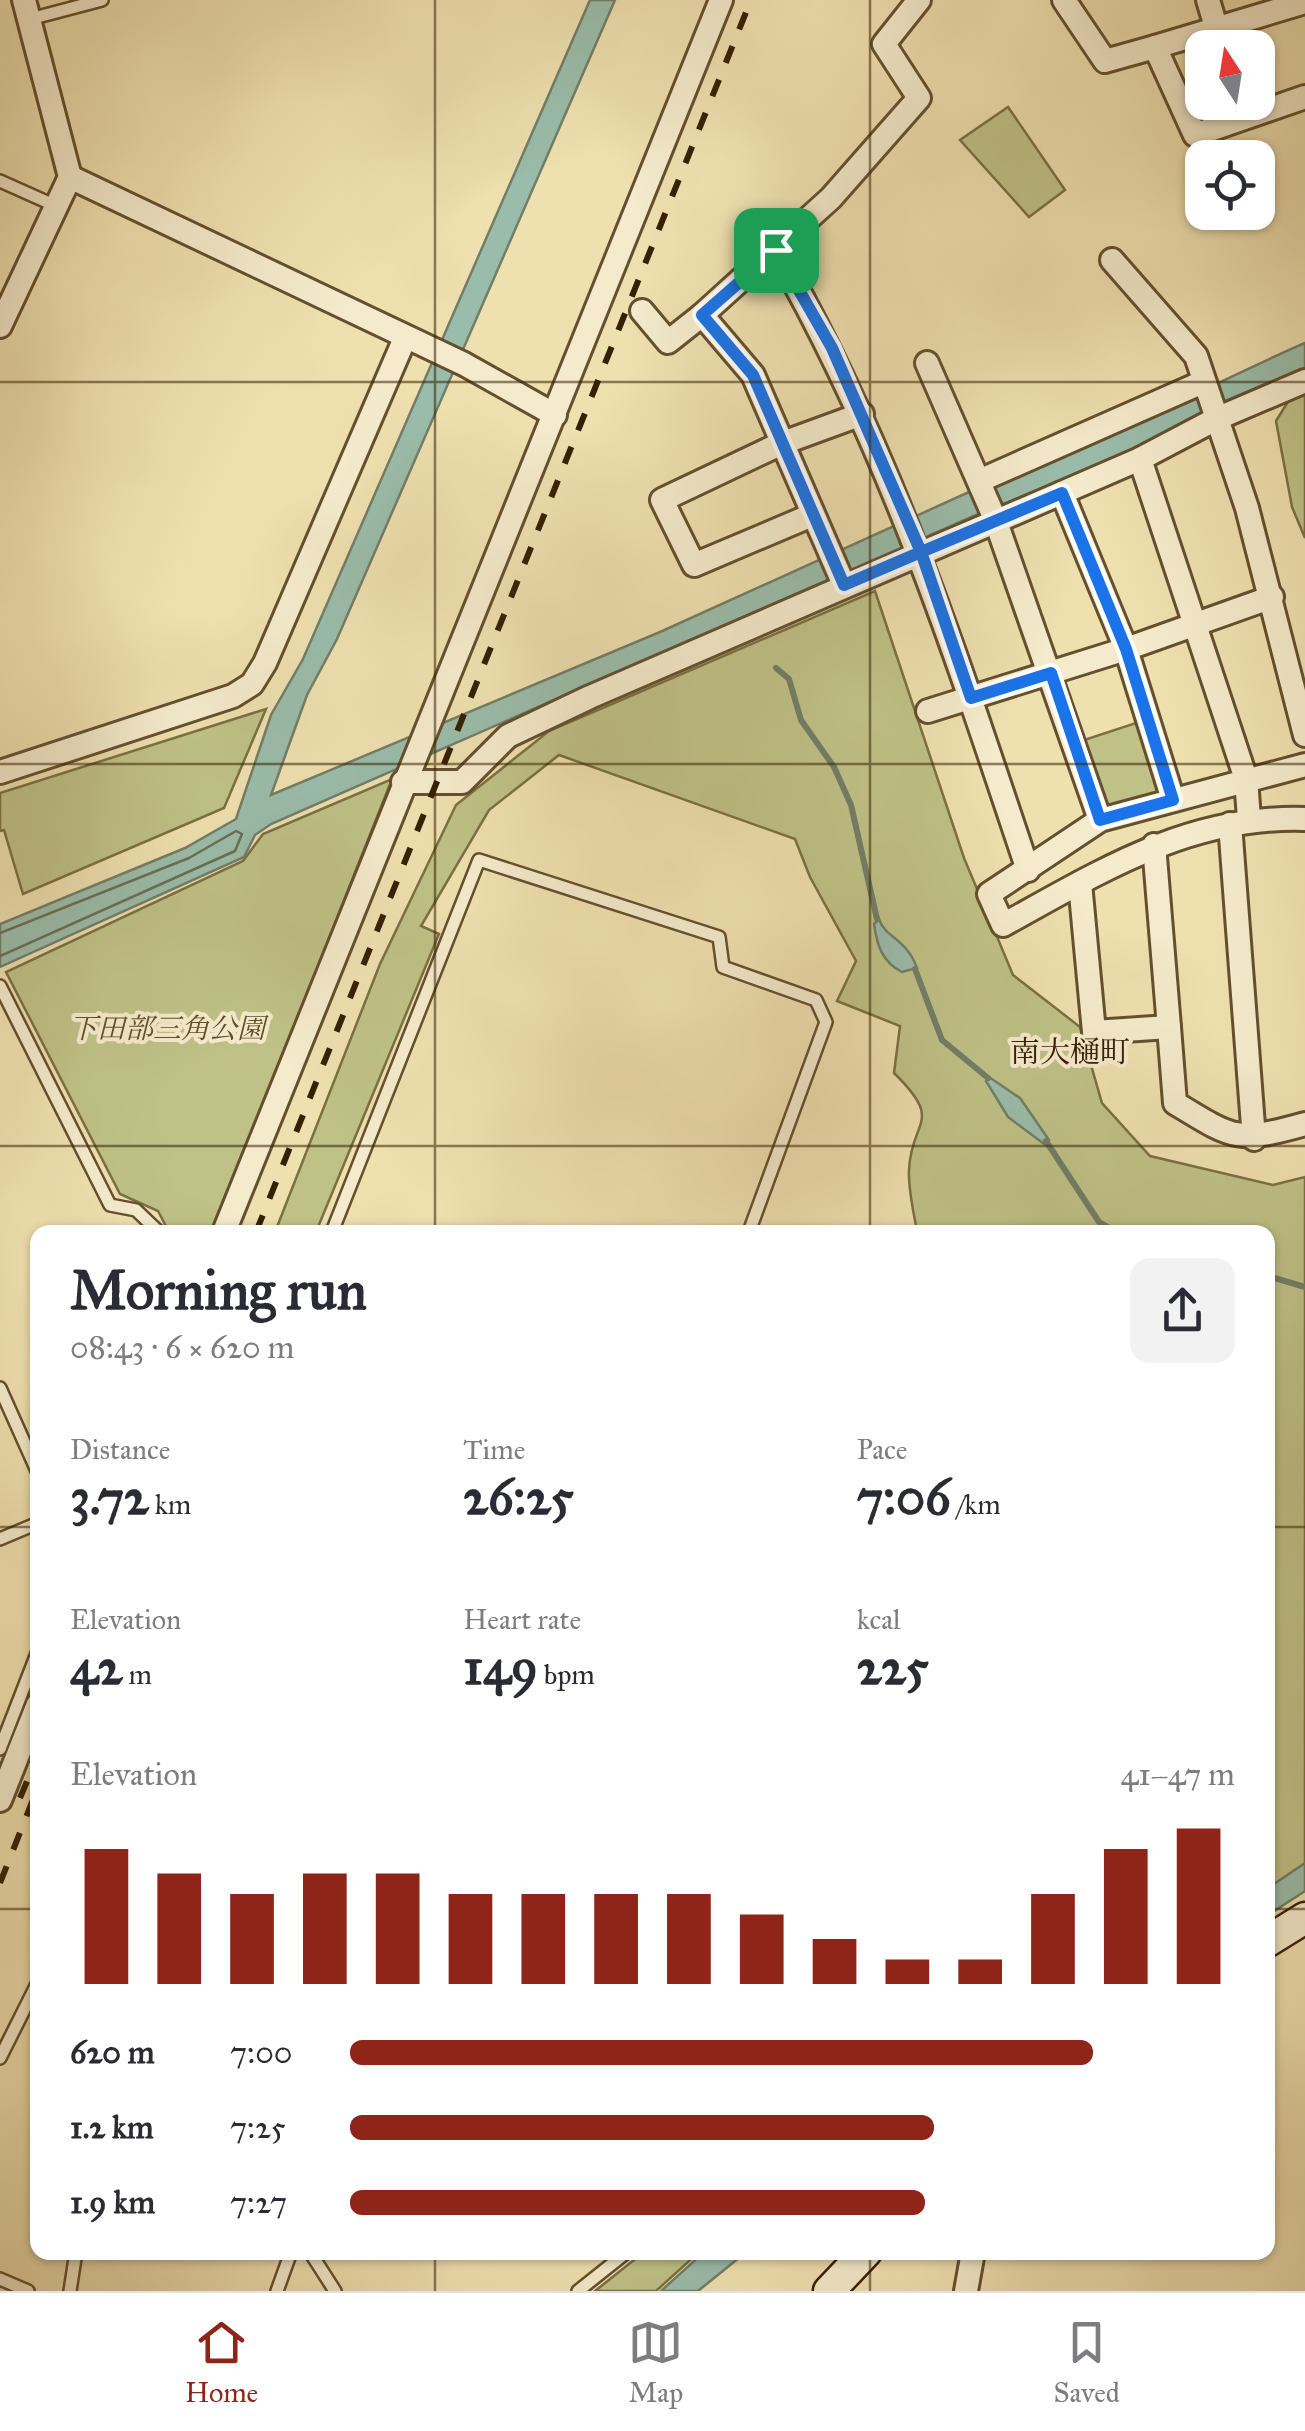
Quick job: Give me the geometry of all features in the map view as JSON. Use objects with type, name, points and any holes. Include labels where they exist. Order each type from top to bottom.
[{"type":"main road","points":[[1275,1937],[1305,1918]]},
{"type":"main road","points":[[828,2291],[858,2260]]},
{"type":"street","points":[[227,1225],[721,0]]},
{"type":"street","points":[[642,312],[668,342],[831,198],[919,98],[884,44],[919,0]]},
{"type":"street","points":[[1064,0],[1105,61],[1305,2]]},
{"type":"street","points":[[1208,0],[1216,27]]},
{"type":"street","points":[[0,326],[70,177],[27,9]]},
{"type":"street","points":[[1155,47],[1195,134],[1305,97]]},
{"type":"street","points":[[70,177],[464,364],[556,415]]},
{"type":"street","points":[[776,250],[832,348],[921,552],[1028,870]]},
{"type":"street","points":[[1112,260],[1196,356],[1272,597],[1305,735]]},
{"type":"street","points":[[702,315],[753,375],[844,585]]},
{"type":"street","points":[[0,772],[163,721],[233,696],[252,684],[406,338]]},
{"type":"street","points":[[927,363],[996,519],[1100,820]]},
{"type":"street","points":[[403,782],[462,782],[508,736],[844,585],[1140,459],[1216,419],[1305,380]]},
{"type":"street","points":[[979,481],[1203,382]]},
{"type":"street","points":[[812,515],[694,565],[662,500],[780,444],[862,414]]},
{"type":"street","points":[[1140,459],[1246,779],[1240,821],[1254,1138]]},
{"type":"street","points":[[1062,493],[1126,649],[1173,800]]},
{"type":"street","points":[[928,711],[1126,649],[1272,597]]},
{"type":"street","points":[[1305,765],[1100,820],[988,894],[1003,925],[1154,845],[1240,821],[1304,819],[1305,834]]},
{"type":"street","points":[[1154,845],[1174,1103],[1228,1135],[1254,1138],[1305,1124]]},
{"type":"street","points":[[1080,883],[1094,1032],[1170,1027]]},
{"type":"street","points":[[0,1800],[30,1724]]},
{"type":"street","points":[[966,2291],[972,2260]]},
{"type":"lane","points":[[27,9],[102,0]]},
{"type":"lane","points":[[0,181],[56,206]]},
{"type":"lane","points":[[335,1225],[479,860],[720,937],[724,967],[816,1000],[826,1022],[751,1225]]},
{"type":"lane","points":[[0,986],[75,1142],[95,1169],[110,1206],[136,1210],[152,1225]]},
{"type":"lane","points":[[0,1388],[30,1455]]},
{"type":"lane","points":[[0,1539],[30,1526]]},
{"type":"lane","points":[[0,1749],[30,1672]]},
{"type":"lane","points":[[0,2058],[30,1998]]},
{"type":"lane","points":[[70,2291],[75,2260]]},
{"type":"lane","points":[[277,2291],[288,2260]]},
{"type":"lane","points":[[315,2260],[335,2291]]},
{"type":"lane","points":[[578,2291],[616,2260]]},
{"type":"lane","points":[[0,2278],[28,2291]]},
{"type":"green space","points":[[1008,107],[1065,190],[1029,217],[960,140]]},
{"type":"green space","points":[[1305,394],[1305,538],[1292,507],[1276,421],[1289,400]]},
{"type":"green space","points":[[875,591],[964,858],[1013,975],[1080,1027],[1102,1103],[1150,1156],[1273,1185],[1305,1177],[1305,1864],[1275,1884],[1275,1225],[916,1225],[909,1170],[922,1112],[894,1073],[900,1026],[837,1001],[856,961],[810,877],[795,839],[559,755],[489,810],[421,926],[439,934],[319,1225],[278,1225],[380,964],[456,805],[549,731]]},
{"type":"green space","points":[[266,709],[224,808],[23,894],[4,830],[0,831],[0,793]]},
{"type":"green space","points":[[1142,721],[1163,786],[1159,792],[1114,810],[1103,805],[1081,741]]},
{"type":"green space","name":"下田部三角公園","points":[[392,779],[216,1225],[165,1225],[158,1211],[120,1194],[6,972],[243,861],[263,834]]},
{"type":"green space","points":[[634,2260],[690,2260],[656,2291],[595,2291]]},
{"type":"water","points":[[590,0],[615,0],[337,639],[307,695],[271,795],[660,632],[969,492],[1097,441],[1305,343],[1305,370],[1149,445],[976,515],[271,824],[255,835],[244,857],[0,967],[0,924],[185,848],[236,819],[271,715],[303,659]]},
{"type":"water","points":[[879,919],[907,950],[917,968],[902,972],[885,958],[874,924]]},
{"type":"water","points":[[989,1077],[1020,1098],[1049,1140],[1044,1144],[1008,1117],[986,1081]]},
{"type":"water","points":[[1305,1863],[1305,1891],[1275,1910],[1275,1883]]},
{"type":"water","points":[[695,2260],[736,2260],[698,2291],[661,2291]]},
{"type":"waterway","points":[[776,668],[789,679],[801,720],[834,767],[851,805],[877,919]]},
{"type":"waterway","points":[[915,969],[942,1040],[988,1078]]},
{"type":"waterway","points":[[1046,1141],[1104,1225]]},
{"type":"waterway","points":[[1275,1278],[1305,1287]]},
{"type":"railway","points":[[259,1225],[751,0]]},
{"type":"railway","points":[[20,1798],[30,1774]]},
{"type":"railway","points":[[0,1883],[30,1807]]},
{"type":"district","name":"南大樋町","points":[[1070,1052]]},
{"type":"route","points":[[776,250],[702,315],[753,375],[766,414],[844,585],[921,552],[971,698],[1051,673],[1100,820],[1173,800],[1126,649],[1095,565],[1062,493],[921,552],[832,348],[776,250]]}]
